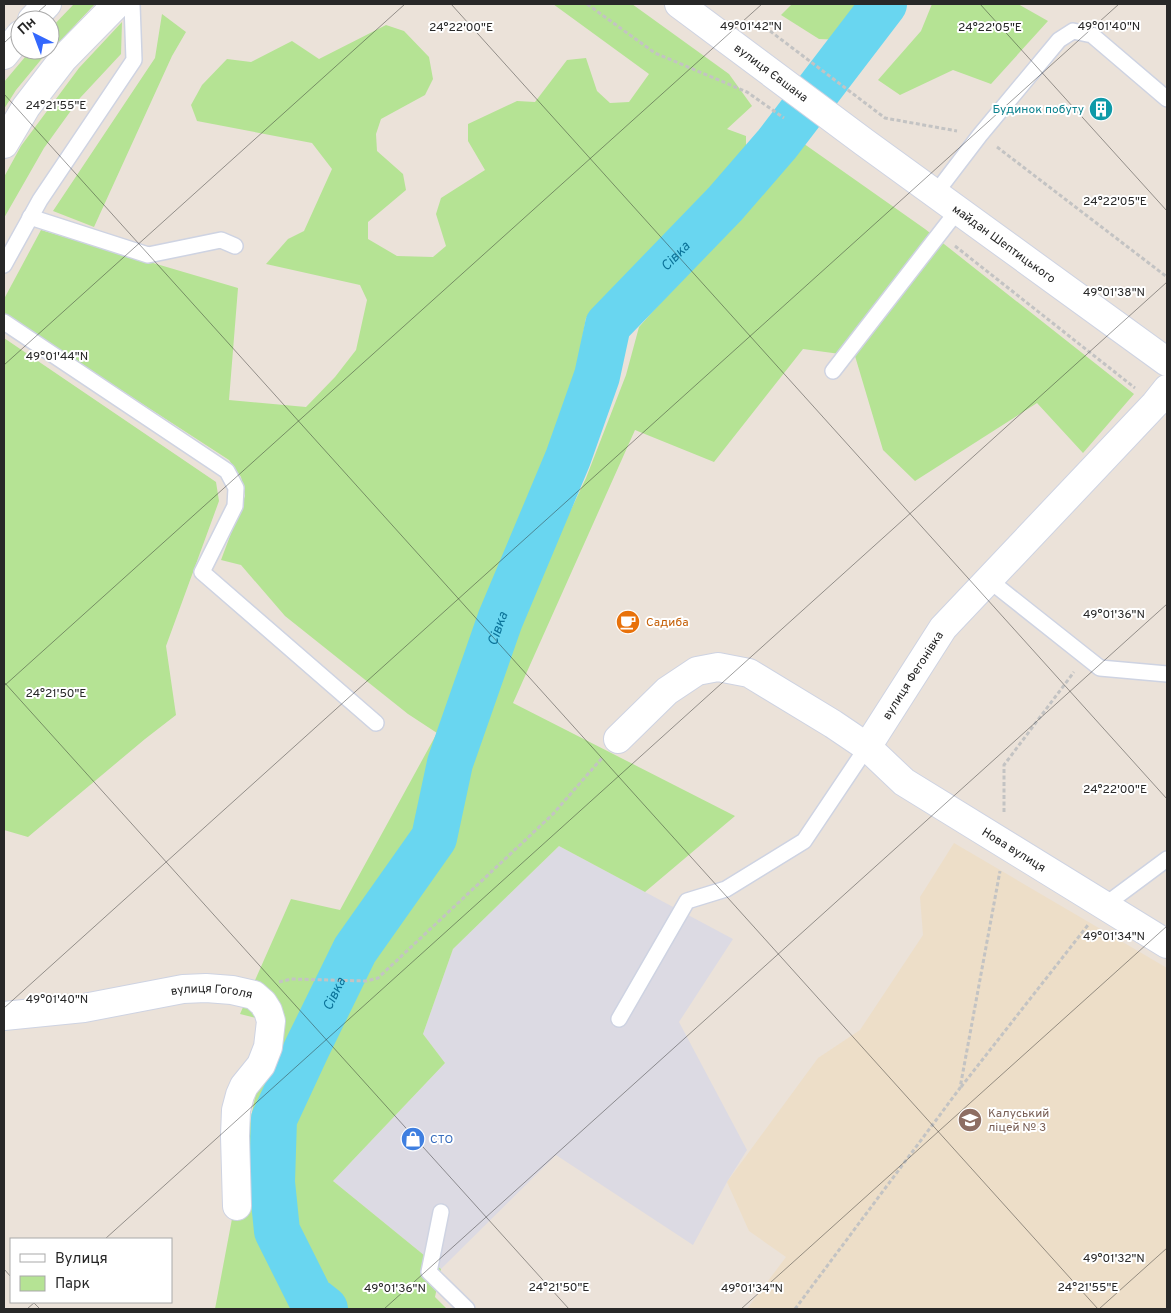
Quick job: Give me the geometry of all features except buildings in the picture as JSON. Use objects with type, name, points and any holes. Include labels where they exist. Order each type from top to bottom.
[{"type":"street","points":[[4,144],[26,107],[64,59],[117,4]]},
{"type":"street","name":"вулиця Євшана","points":[[679,4],[864,142]]},
{"type":"street","name":"майдан Шептицького","points":[[864,142],[1167,362]]},
{"type":"street","name":"вулиця Фегонівка","points":[[867,747],[944,628],[1161,397]]},
{"type":"street","points":[[618,739],[667,691],[697,671],[718,667],[749,673],[867,747]]},
{"type":"street","name":"Нова вулиця","points":[[867,747],[904,782],[1105,904],[1167,944]]},
{"type":"street","name":"вулиця Гоголя","points":[[4,1016],[84,1008],[183,989],[232,990],[254,995],[263,1003],[272,1021],[268,1047],[261,1065],[244,1086],[236,1110],[237,1206]]},
{"type":"lane","points":[[4,266],[40,200],[134,60],[132,4]]},
{"type":"lane","points":[[935,194],[980,135],[1059,40],[1074,31],[1092,36],[1167,99]]},
{"type":"lane","points":[[833,371],[958,210]]},
{"type":"lane","points":[[30,217],[148,255],[222,240],[235,246]]},
{"type":"lane","points":[[4,322],[227,471],[236,488],[235,506],[202,572],[376,723]]},
{"type":"lane","points":[[988,580],[1100,668],[1167,674]]},
{"type":"lane","points":[[619,1018],[687,901],[726,889],[804,840],[867,747]]},
{"type":"lane","points":[[1105,904],[1167,859]]},
{"type":"lane","points":[[441,1212],[429,1272],[467,1309]]},
{"type":"path","points":[[586,4],[655,53],[747,92]]},
{"type":"path","points":[[770,32],[885,118],[980,135],[1167,277]]},
{"type":"path","points":[[939,234],[1161,397]]},
{"type":"path","points":[[960,1088],[1005,844],[1004,766],[1086,657]]},
{"type":"path","points":[[314,978],[366,981],[378,978],[553,814],[618,739]]},
{"type":"path","points":[[795,1309],[960,1088],[1105,904]]},
{"type":"shaded area","name":"Калуський ліцей № 3","points":[[954,843],[1167,968],[1167,1309],[747,1309],[786,1257],[749,1231],[727,1182],[818,1058],[860,1030],[923,935],[920,897]]},
{"type":"shaded area","points":[[559,846],[733,939],[679,1022],[747,1150],[727,1182],[693,1245],[556,1155],[441,1269],[333,1181],[445,1063],[423,1034],[453,949]]},
{"type":"green space","points":[[74,4],[95,4],[60,41],[60,19]]},
{"type":"green space","points":[[553,4],[632,4],[729,74],[752,106],[727,129],[746,136],[746,164],[586,318],[568,415],[534,488],[438,732],[488,713],[509,640],[586,478],[626,375],[639,327],[773,176],[800,141],[925,229],[1134,394],[1083,453],[1037,403],[915,481],[883,450],[855,356],[803,349],[714,462],[635,430],[513,703],[735,816],[645,892],[559,846],[453,949],[423,1034],[445,1063],[333,1181],[441,1269],[435,1297],[447,1309],[215,1309],[268,1021],[240,1014],[291,899],[340,910],[437,733],[408,714],[285,616],[241,565],[221,560],[245,496],[241,477],[229,460],[4,314],[4,299],[41,230],[238,288],[229,400],[306,407],[335,377],[356,350],[367,300],[360,285],[266,264],[288,239],[304,231],[332,169],[312,143],[197,121],[191,105],[202,85],[227,59],[251,62],[292,41],[319,59],[386,25],[404,31],[429,57],[433,79],[425,95],[381,119],[376,134],[377,151],[403,174],[406,190],[368,222],[368,239],[397,256],[433,257],[446,246],[436,214],[441,198],[485,170],[468,141],[468,124],[517,101],[535,102],[567,60],[586,58],[597,91],[610,103],[629,102],[649,74]]},
{"type":"green space","points":[[792,4],[871,4],[844,40],[819,39],[781,15]]},
{"type":"green space","points":[[932,4],[1018,4],[1048,21],[991,84],[953,70],[900,95],[878,80],[921,31]]},
{"type":"green space","points":[[162,14],[186,32],[172,56],[94,227],[53,211],[155,58]]},
{"type":"green space","points":[[122,22],[121,54],[80,98],[44,148],[4,218],[4,177],[21,146],[79,68]]},
{"type":"green space","points":[[23,60],[41,60],[16,90],[4,109],[4,82]]},
{"type":"green space","points":[[4,338],[216,482],[219,501],[166,646],[176,715],[28,837],[4,830]]},
{"type":"waterway","name":"Сівка","points":[[325,1309],[310,1297],[277,1231],[272,1182],[274,1119],[355,950],[434,838],[450,763],[500,620],[568,458],[597,376],[608,325],[725,204],[777,144],[884,4]]},
{"type":"place","name":"Будинок побуту","points":[[1101,109]]},
{"type":"place","name":"Садиба","points":[[628,622]]},
{"type":"place","name":"Калуський ліцей № 3","points":[[970,1120]]},
{"type":"place","name":"СТО","points":[[413,1139]]}]
